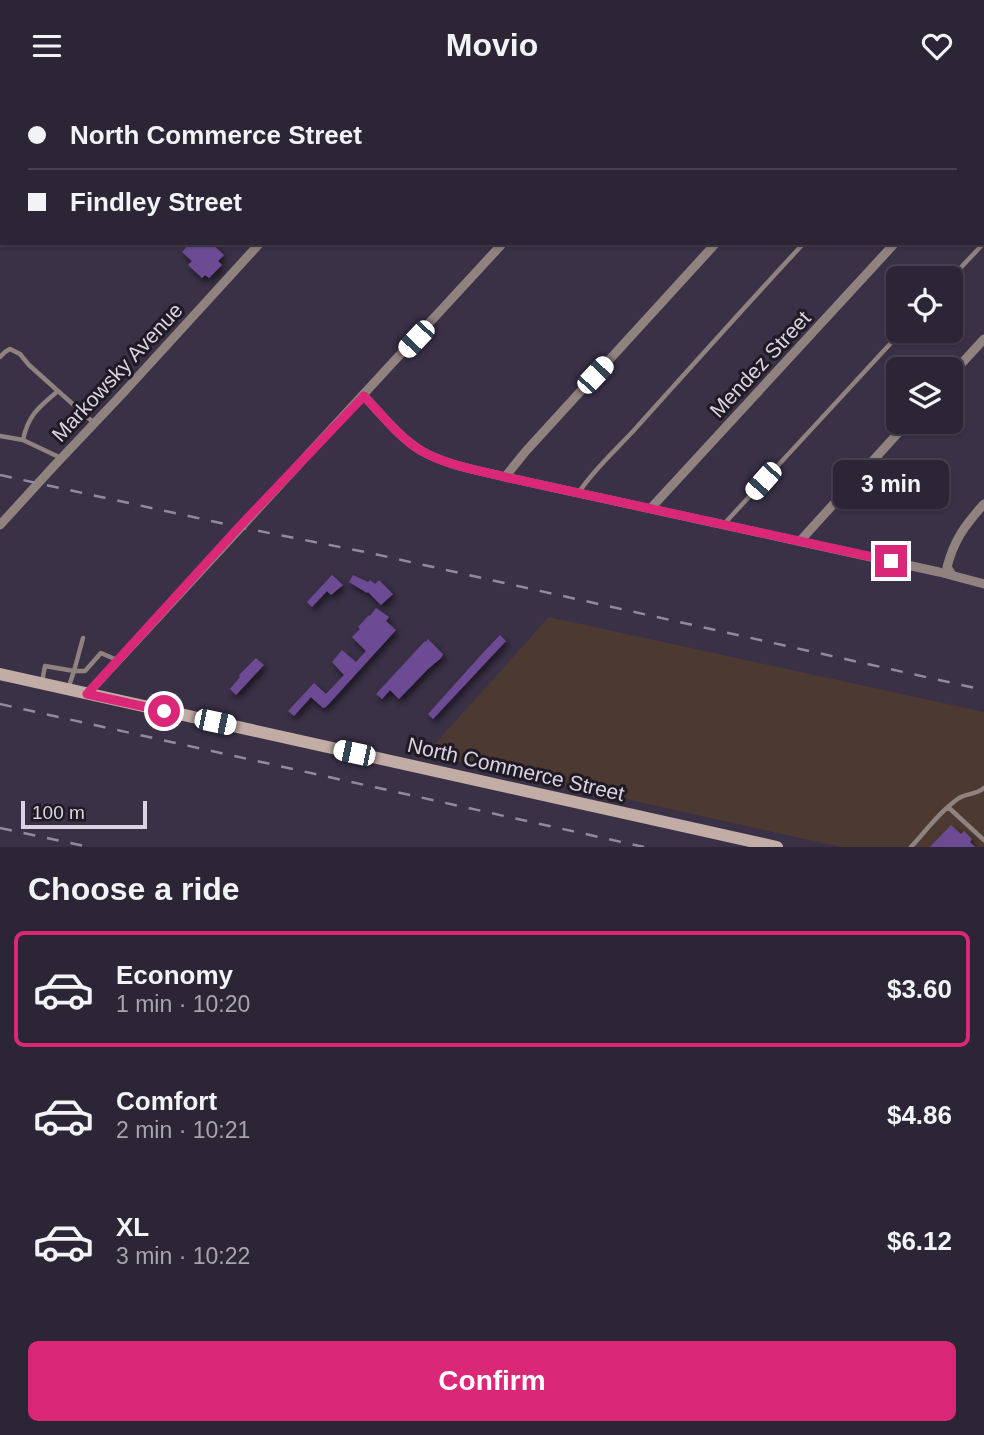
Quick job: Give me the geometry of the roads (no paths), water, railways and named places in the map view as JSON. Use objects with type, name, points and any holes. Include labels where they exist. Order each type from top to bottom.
[{"type":"main road","name":"North Commerce Street","points":[[0,674],[777,847]]},
{"type":"street","name":"Markowsky Avenue","points":[[0,525],[258,245]]},
{"type":"street","points":[[87,694],[501,245]]},
{"type":"street","points":[[505,477],[714,245]]},
{"type":"street","name":"Mendez Street","points":[[651,508],[893,245]]},
{"type":"street","points":[[963,362],[984,339]]},
{"type":"street","points":[[364,396],[397,431],[420,450],[450,463],[984,584]]},
{"type":"street","points":[[800,541],[897,434]]},
{"type":"street","points":[[951,575],[947,567],[951,551],[961,531],[984,504]]},
{"type":"lane","points":[[578,493],[589,477],[802,245]]},
{"type":"lane","points":[[962,266],[982,245]]},
{"type":"lane","points":[[723,524],[891,343]]},
{"type":"lane","points":[[0,357],[10,349],[20,353],[29,365],[95,423]]},
{"type":"lane","points":[[23,440],[26,425],[36,410],[58,391]]},
{"type":"lane","points":[[0,436],[23,440],[61,458]]},
{"type":"lane","points":[[68,690],[83,638]]},
{"type":"lane","points":[[41,684],[46,666],[85,671],[101,653],[118,660]]},
{"type":"lane","points":[[911,847],[961,796],[979,793],[984,788]]},
{"type":"lane","points":[[948,807],[984,839]]},
{"type":"railway","points":[[0,475],[370,553],[984,690]]},
{"type":"railway","points":[[0,704],[644,847]]},
{"type":"railway","points":[[0,828],[89,847]]}]
